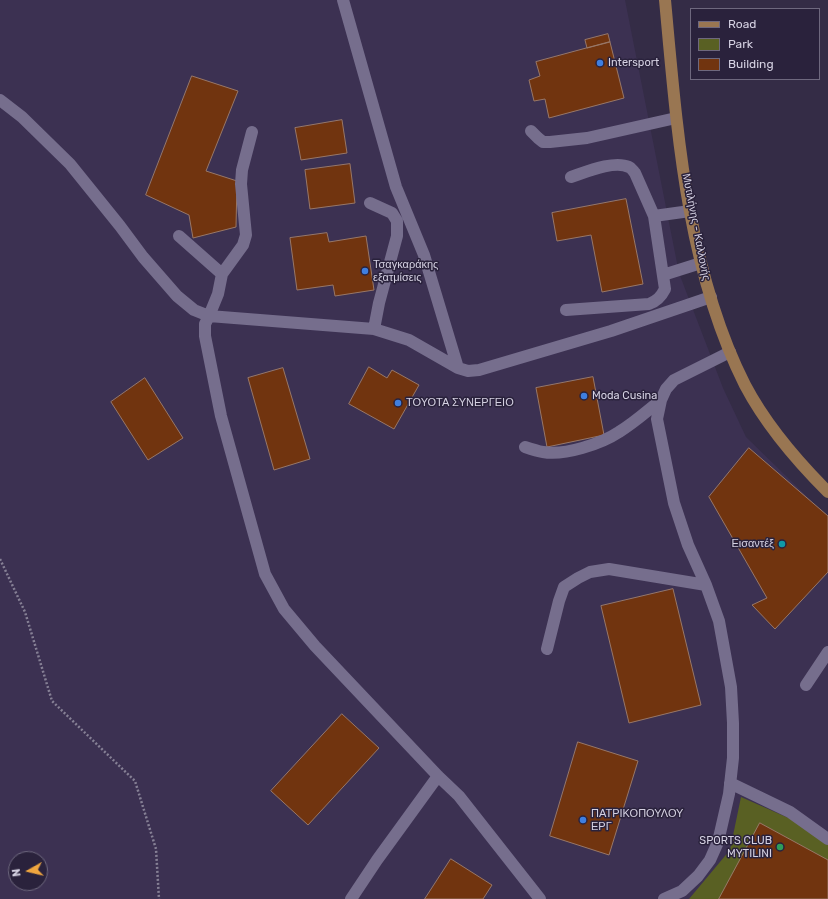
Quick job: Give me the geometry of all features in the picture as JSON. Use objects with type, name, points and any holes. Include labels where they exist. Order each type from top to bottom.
[{"type":"main road","name":"Μυτιλήνης - Καλλονής","points":[[665,0],[676,118],[690,210],[701,263],[711,297],[730,352],[746,386],[769,424],[801,465],[828,492]]},
{"type":"street","points":[[343,0],[396,187],[424,255],[458,368]]},
{"type":"street","points":[[0,100],[22,117],[70,164],[143,257],[177,296],[194,310],[209,316],[374,329],[409,340],[458,368],[468,371],[479,370],[611,331],[711,297]]},
{"type":"street","points":[[531,131],[543,142],[550,142],[587,138],[647,126],[676,118]]},
{"type":"street","points":[[252,132],[242,170],[241,184],[246,235],[243,245],[222,274],[218,294],[204,324],[204,336],[221,416],[266,574],[284,609],[315,646],[438,776],[459,796],[540,899]]},
{"type":"street","points":[[566,310],[649,304],[656,301],[665,289],[654,216],[631,167],[615,165],[571,177]]},
{"type":"street","points":[[370,203],[392,213],[396,221],[397,236],[379,302],[374,329]]},
{"type":"street","points":[[654,216],[690,210]]},
{"type":"street","points":[[178,236],[222,274]]},
{"type":"street","points":[[663,275],[701,263]]},
{"type":"street","points":[[664,899],[682,891],[698,876],[710,860],[718,842],[729,794],[733,758],[733,723],[731,687],[719,621],[706,585],[688,545],[674,503],[657,419],[661,400],[666,389],[674,380],[730,352]]},
{"type":"street","points":[[525,447],[543,452],[575,450],[609,438],[621,431],[661,400]]},
{"type":"street","points":[[547,649],[558,601],[564,587],[590,572],[609,569],[706,585]]},
{"type":"street","points":[[806,685],[828,652]]},
{"type":"street","points":[[351,899],[377,860],[438,776]]},
{"type":"street","points":[[730,783],[790,812],[828,839]]},
{"type":"path","points":[[0,559],[25,612],[52,701],[135,781],[156,850],[160,899]]},
{"type":"shaded area","points":[[0,0],[625,0],[679,273],[723,388],[746,437],[828,517],[828,899],[0,899]]},
{"type":"green space","name":"SPORTS CLUB MYTILINI","points":[[741,797],[793,820],[828,844],[828,899],[689,899],[730,850]]},
{"type":"building","points":[[608,34],[610,42],[587,48],[585,40]]},
{"type":"building","points":[[610,42],[624,98],[549,118],[545,99],[534,101],[529,80],[540,76],[536,62]]},
{"type":"building","points":[[192,76],[238,91],[206,171],[237,181],[236,227],[193,238],[189,215],[146,195]]},
{"type":"building","points":[[342,120],[347,153],[301,160],[295,128]]},
{"type":"building","points":[[350,164],[355,203],[310,209],[305,170]]},
{"type":"building","points":[[626,199],[643,284],[602,292],[591,235],[557,241],[552,213]]},
{"type":"building","points":[[327,233],[329,242],[366,236],[374,290],[335,296],[333,285],[297,290],[290,238]]},
{"type":"building","points":[[369,367],[387,378],[392,370],[419,385],[394,429],[349,404]]},
{"type":"building","points":[[283,368],[310,459],[274,470],[248,378]]},
{"type":"building","points":[[593,377],[604,435],[547,447],[536,388]]},
{"type":"building","points":[[145,378],[183,438],[148,460],[111,402]]},
{"type":"building","name":"Εισαντέξ","points":[[749,448],[828,516],[828,572],[775,629],[752,605],[767,598],[709,497]]},
{"type":"building","points":[[673,589],[701,705],[629,723],[601,606]]},
{"type":"building","points":[[342,714],[379,748],[308,825],[271,791]]},
{"type":"building","points":[[578,742],[638,761],[609,855],[550,836]]},
{"type":"building","name":"SPORTS CLUB MYTILINI","points":[[760,823],[828,860],[828,899],[719,899]]},
{"type":"building","points":[[451,859],[492,885],[483,899],[425,899]]},
{"type":"place","name":"Intersport","points":[[600,63]]},
{"type":"place","name":"Τσαγκαράκης εξατμίσεις","points":[[365,271]]},
{"type":"place","name":"Moda Cusina","points":[[584,396]]},
{"type":"place","name":"ΤΟΥΟΤΑ ΣΥΝΕΡΓΕΙΟ","points":[[398,403]]},
{"type":"place","name":"Εισαντέξ","points":[[782,544]]},
{"type":"place","name":"ΠΑΤΡΙΚΟΠΟΥΛΟΥ ΕΡΓ","points":[[583,820]]},
{"type":"place","name":"SPORTS CLUB MYTILINI","points":[[780,847]]}]
